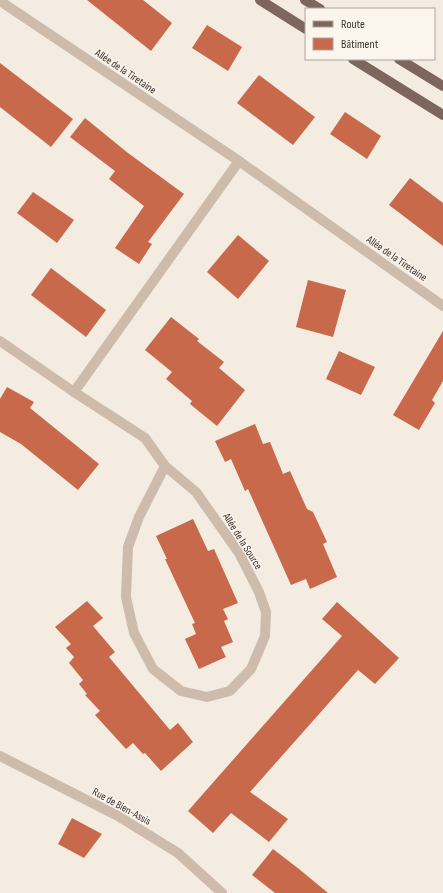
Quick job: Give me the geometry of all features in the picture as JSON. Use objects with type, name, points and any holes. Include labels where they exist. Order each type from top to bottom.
[{"type":"main road","points":[[260,0],[305,28]]},
{"type":"main road","points":[[305,0],[318,8]]},
{"type":"main road","points":[[355,60],[443,115]]},
{"type":"main road","points":[[401,60],[443,86]]},
{"type":"street","name":"Allée de la Tiretaine","points":[[0,1],[239,161],[443,306]]},
{"type":"street","points":[[74,392],[239,161]]},
{"type":"street","name":"Allée de la Source","points":[[0,341],[74,392],[145,438],[165,466],[196,492],[235,547],[259,592],[266,612],[265,636],[251,669],[230,691],[208,697],[181,691],[153,669],[134,633],[126,597],[128,546],[139,517],[165,466]]},
{"type":"street","name":"Rue de Bien-Assis","points":[[0,756],[118,816],[178,853],[222,893]]},
{"type":"building","points":[[87,0],[143,0],[172,23],[151,51]]},
{"type":"building","points":[[207,25],[242,47],[228,71],[192,48]]},
{"type":"building","points":[[0,63],[73,119],[51,147],[0,107]]},
{"type":"building","points":[[259,75],[315,117],[293,145],[237,103]]},
{"type":"building","points":[[345,112],[381,136],[367,159],[330,134]]},
{"type":"building","points":[[85,118],[128,153],[184,194],[148,242],[152,244],[139,264],[115,248],[144,206],[109,179],[115,171],[70,137]]},
{"type":"building","points":[[410,178],[443,203],[443,246],[389,205]]},
{"type":"building","points":[[33,192],[74,220],[57,243],[17,213]]},
{"type":"building","points":[[238,235],[269,261],[238,299],[207,272]]},
{"type":"building","points":[[51,268],[106,310],[86,337],[31,295]]},
{"type":"building","points":[[308,280],[346,290],[333,337],[296,327]]},
{"type":"building","points":[[171,317],[199,339],[197,341],[224,362],[219,368],[245,390],[217,426],[190,404],[192,401],[166,379],[172,372],[145,350]]},
{"type":"building","points":[[443,331],[443,381],[432,400],[435,403],[419,430],[393,415]]},
{"type":"building","points":[[339,351],[375,367],[361,395],[326,379]]},
{"type":"building","points":[[7,387],[34,402],[30,408],[99,464],[78,490],[21,444],[0,432],[0,399]]},
{"type":"building","points":[[255,424],[263,444],[270,442],[283,474],[290,471],[307,509],[313,512],[327,542],[323,544],[337,577],[310,589],[306,579],[291,585],[248,489],[245,491],[231,459],[225,462],[215,441]]},
{"type":"building","points":[[193,519],[208,551],[214,549],[238,603],[223,609],[228,619],[224,621],[233,642],[221,647],[226,657],[199,669],[185,639],[196,634],[192,624],[195,623],[156,536]]},
{"type":"building","points":[[87,601],[103,618],[93,626],[115,652],[109,657],[170,730],[178,723],[193,742],[161,771],[145,753],[143,754],[133,743],[126,749],[95,715],[100,711],[85,695],[87,694],[79,684],[83,680],[69,663],[74,657],[66,648],[71,644],[55,627]]},
{"type":"building","points":[[337,602],[399,658],[375,684],[358,670],[250,792],[288,819],[269,842],[231,813],[213,833],[188,811],[342,636],[322,619]]},
{"type":"building","points":[[72,818],[102,834],[84,858],[58,844]]},
{"type":"building","points":[[273,849],[328,893],[275,893],[252,875]]}]
